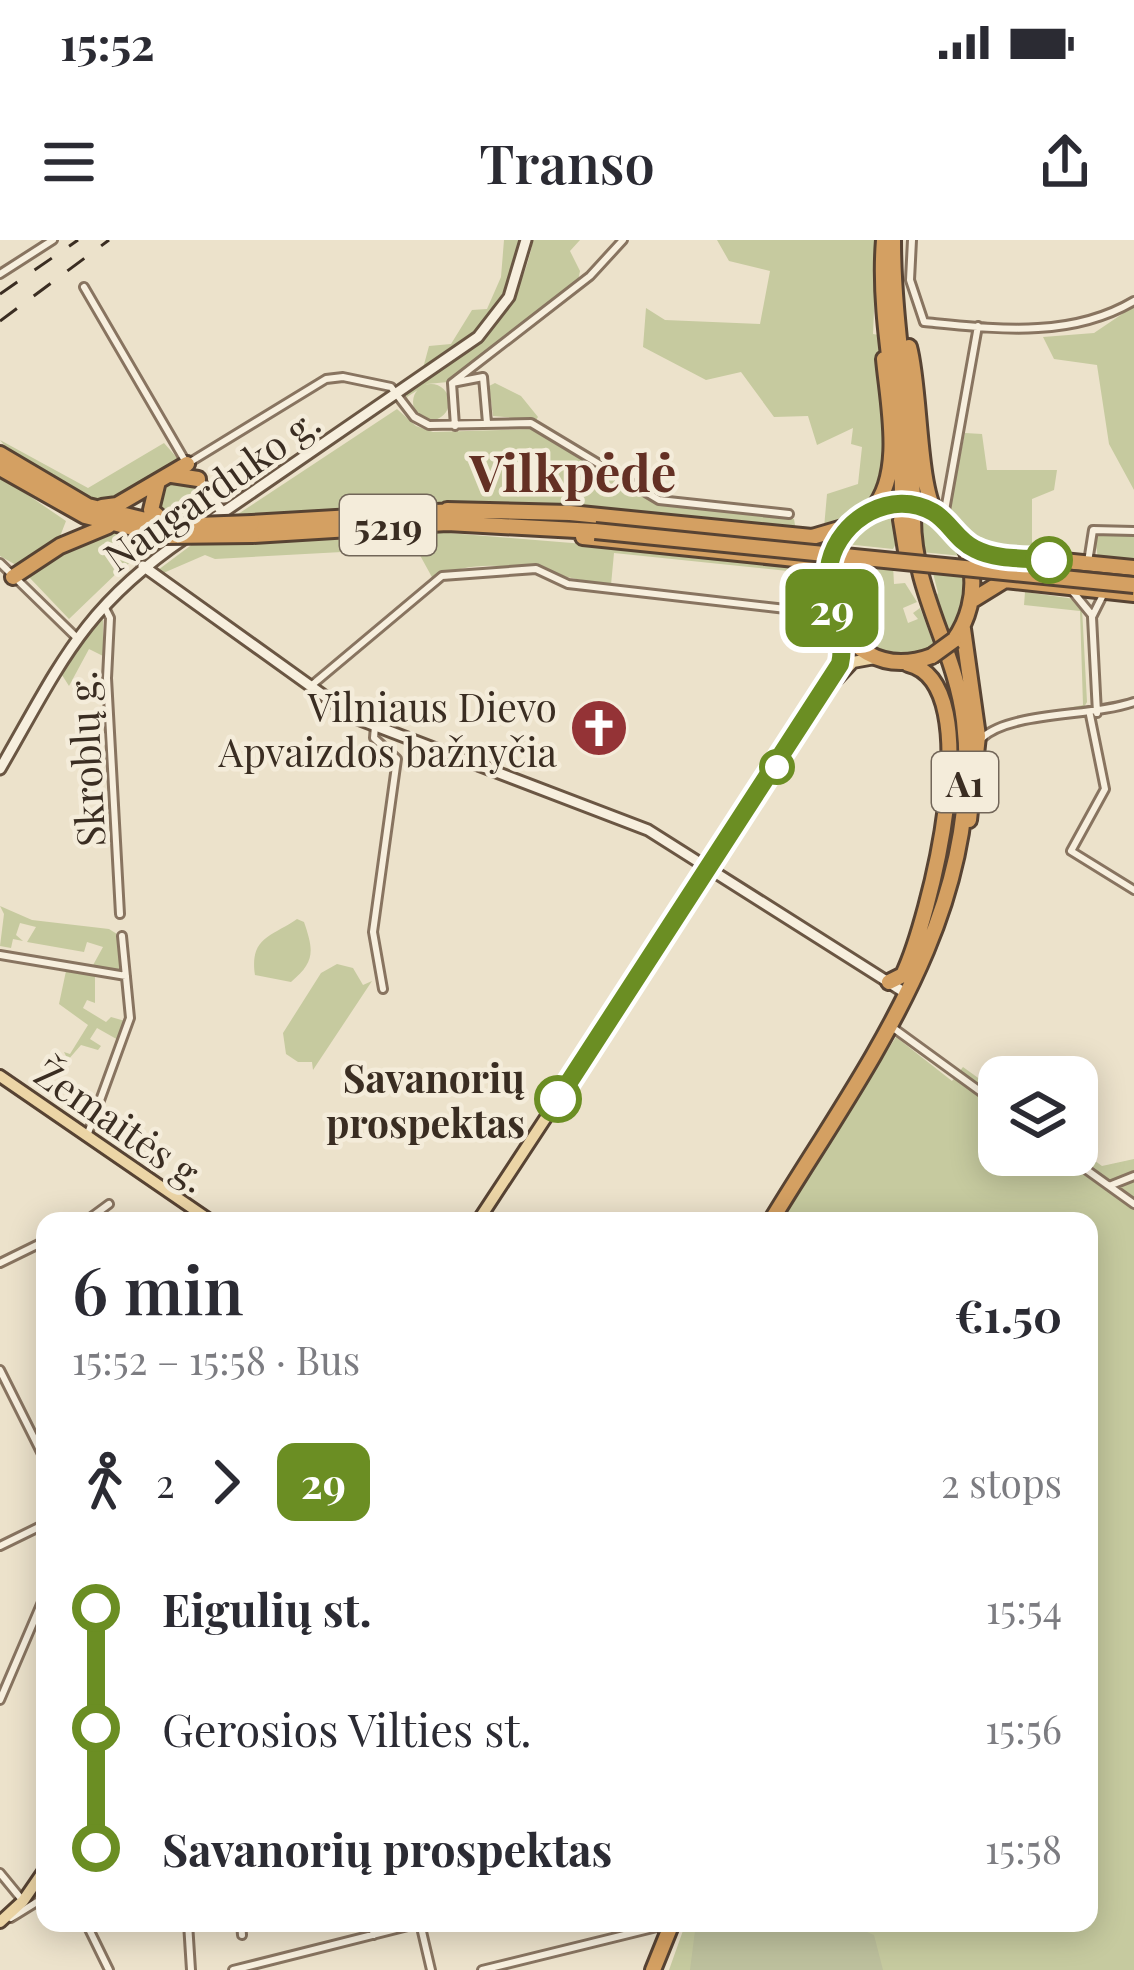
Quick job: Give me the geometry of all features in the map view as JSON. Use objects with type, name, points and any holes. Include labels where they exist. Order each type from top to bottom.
[{"type":"highway","points":[[884,240],[890,446],[886,486],[872,510],[853,524],[835,548],[828,587],[833,610],[848,638],[875,658],[929,674],[940,700],[948,771],[941,854],[943,897]]},
{"type":"highway","points":[[882,264],[907,493],[909,395],[893,240]]},
{"type":"highway","points":[[895,290],[919,389],[940,512],[962,540],[972,567],[962,649],[978,749],[966,835],[943,897]]},
{"type":"highway","name":"5219","points":[[0,454],[88,506],[167,531]]},
{"type":"highway","points":[[88,506],[117,505],[187,464]]},
{"type":"highway","name":"5219","points":[[0,468],[60,505],[112,526],[167,531],[401,524],[596,527]]},
{"type":"highway","points":[[163,478],[198,479]]},
{"type":"highway","points":[[163,478],[151,510],[167,531]]},
{"type":"highway","points":[[872,510],[906,504],[940,512]]},
{"type":"highway","points":[[60,505],[70,526],[60,546]]},
{"type":"highway","points":[[447,511],[550,512],[812,537],[853,524]]},
{"type":"highway","name":"5219","points":[[252,529],[447,511],[1134,586]]},
{"type":"highway","name":"A1","points":[[772,1212],[899,989],[943,897],[966,753],[949,666],[907,520]]},
{"type":"highway","points":[[8,580],[60,546],[112,526]]},
{"type":"highway","points":[[524,527],[795,559],[812,566],[828,587]]},
{"type":"highway","points":[[962,540],[983,553],[1134,568]]},
{"type":"highway","points":[[971,601],[997,582],[1107,591],[1134,586]]},
{"type":"highway","points":[[903,663],[932,656],[964,626]]},
{"type":"highway","points":[[908,966],[941,854]]},
{"type":"highway","name":"A1","points":[[773,1212],[894,1028],[899,989],[943,897]]},
{"type":"highway","points":[[899,989],[923,942]]},
{"type":"highway","points":[[652,1970],[667,1932]]},
{"type":"highway","points":[[663,1970],[669,1932]]},
{"type":"main road","name":"Naugarduko g.","points":[[0,769],[101,604],[143,566],[463,349],[495,318],[514,286],[526,240]]},
{"type":"main road","points":[[187,464],[223,513]]},
{"type":"main road","points":[[143,566],[375,726],[648,830],[899,989]]},
{"type":"main road","points":[[820,700],[842,652],[833,610]]},
{"type":"main road","points":[[484,1212],[820,700],[848,665],[875,658]]},
{"type":"main road","name":"Žemaitės g.","points":[[0,1076],[196,1212]]},
{"type":"main road","points":[[1,1921],[36,1882]]},
{"type":"street","points":[[0,274],[53,240]]},
{"type":"street","points":[[453,380],[590,276],[622,240]]},
{"type":"street","points":[[913,240],[910,280],[920,321],[1041,329],[1090,323],[1134,301]]},
{"type":"street","points":[[84,287],[187,464],[332,377],[384,384],[423,423],[537,425],[658,500],[789,514]]},
{"type":"street","points":[[940,512],[978,326]]},
{"type":"street","points":[[478,364],[487,423]]},
{"type":"street","points":[[453,380],[483,377]]},
{"type":"street","points":[[453,380],[454,425]]},
{"type":"street","points":[[1088,563],[1093,530],[1134,532]]},
{"type":"street","points":[[0,562],[8,580],[76,638]]},
{"type":"street","points":[[312,685],[433,582],[458,572],[536,569],[568,584],[786,608]]},
{"type":"street","points":[[1063,586],[1092,617]]},
{"type":"street","points":[[1107,591],[1097,598],[1092,617],[1094,714],[1105,789],[1071,851],[1134,890]]},
{"type":"street","name":"Skroblų g.","points":[[101,604],[110,618],[106,678],[120,914]]},
{"type":"street","points":[[975,709],[982,718],[1005,724],[1094,714],[1134,702]]},
{"type":"street","points":[[978,749],[988,733],[1005,724]]},
{"type":"street","points":[[375,726],[374,738],[397,759],[373,932],[383,989]]},
{"type":"street","points":[[87,1136],[129,1026],[122,935]]},
{"type":"street","points":[[0,955],[126,976]]},
{"type":"street","points":[[894,1028],[978,1090]]},
{"type":"street","points":[[1095,1176],[1134,1204]]},
{"type":"street","points":[[1109,1186],[1134,1176]]},
{"type":"street","points":[[98,1212],[109,1204]]},
{"type":"street","points":[[0,1263],[36,1245]]},
{"type":"street","points":[[0,1370],[36,1442]]},
{"type":"street","points":[[0,1546],[36,1528]]},
{"type":"street","points":[[0,1700],[36,1616]]},
{"type":"street","points":[[0,1873],[23,1901]]},
{"type":"street","points":[[1,1921],[36,1902]]},
{"type":"street","points":[[90,1932],[109,1970]]},
{"type":"street","points":[[189,1932],[191,1970]]},
{"type":"street","points":[[233,1970],[386,1932]]},
{"type":"street","points":[[422,1932],[431,1970]]},
{"type":"street","points":[[482,1970],[637,1932]]},
{"type":"green space","points":[[504,240],[522,240],[498,302],[460,344],[422,372],[429,346],[451,344],[472,310],[487,309],[501,277]]},
{"type":"green space","points":[[533,240],[580,240],[570,251],[580,271],[578,281],[448,382],[427,384],[407,397],[409,406],[406,397],[408,392],[471,347],[504,311],[517,290]]},
{"type":"green space","points":[[717,240],[877,240],[873,334],[879,335],[887,446],[881,488],[874,503],[857,516],[824,528],[827,494],[858,484],[862,447],[851,444],[853,428],[817,445],[808,416],[774,417],[741,372],[706,380],[643,347],[646,308],[665,320],[760,324],[770,271],[729,261]]},
{"type":"green space","points":[[1134,306],[1134,490],[1109,444],[1097,365],[1054,359],[1043,337],[1094,333]]},
{"type":"green space","points":[[495,383],[521,396],[536,420],[493,416],[489,386]]},
{"type":"green space","points":[[431,384],[444,389],[449,402],[444,415],[431,420],[418,415],[413,402],[418,389]]},
{"type":"green space","points":[[397,409],[416,426],[433,432],[533,429],[667,506],[794,519],[796,531],[497,504],[229,520]]},
{"type":"green space","points":[[965,433],[982,434],[987,470],[1057,470],[1054,490],[1032,499],[1032,551],[985,545],[949,511]]},
{"type":"green space","points":[[0,440],[88,488],[164,443],[179,460],[117,501],[102,504],[16,459]]},
{"type":"green space","points":[[0,476],[66,521],[59,539],[16,565],[0,556]]},
{"type":"green space","points":[[179,478],[191,481],[209,505],[194,520],[163,516],[154,501],[160,490]]},
{"type":"green space","points":[[892,513],[939,524],[962,556],[921,552],[898,540],[893,549],[845,544],[858,528]]},
{"type":"green space","points":[[105,529],[162,541],[121,569],[69,619],[28,576],[89,533]]},
{"type":"green space","points":[[412,530],[793,561],[816,575],[821,610],[814,609],[808,582],[797,572],[614,553],[611,585],[499,566],[455,570],[433,579],[416,548],[215,559],[205,555],[161,574],[158,570],[194,543]]},
{"type":"green space","points":[[1103,532],[1134,535],[1134,563],[1098,559],[1095,537]]},
{"type":"green space","points":[[839,560],[893,565],[894,584],[905,583],[917,602],[903,608],[908,623],[918,619],[913,613],[920,608],[934,645],[911,653],[891,653],[858,636],[840,603]]},
{"type":"green space","points":[[932,569],[966,572],[964,608],[946,637],[933,600],[938,593]]},
{"type":"green space","points":[[1025,592],[1075,599],[1082,608],[1087,702],[1083,709],[1069,712],[1068,708],[1083,705],[1080,611],[1024,605]]},
{"type":"green space","points":[[103,613],[103,656],[89,649],[69,686],[62,675]]},
{"type":"green space","points":[[0,906],[32,920],[109,929],[117,934],[121,970],[92,967],[103,947],[87,942],[84,952],[27,942],[36,927],[20,923],[16,935],[23,941],[13,939],[11,948],[0,946],[4,914]]},
{"type":"green space","points":[[297,919],[304,922],[310,941],[305,968],[291,982],[255,975],[259,945]]},
{"type":"green space","points":[[337,964],[353,968],[363,985],[372,981],[313,1070],[312,1062],[298,1062],[286,1054],[283,1033],[321,973]]},
{"type":"green space","points":[[66,971],[95,976],[95,1003],[87,1000],[83,1008],[106,1022],[111,1017],[125,1021],[120,1041],[97,1028],[90,1039],[101,1046],[98,1050],[81,1045],[68,1060],[64,1052],[70,1054],[88,1025],[59,1004]]},
{"type":"green space","points":[[896,1037],[952,1081],[963,1067],[978,1078],[978,1176],[1098,1176],[1098,1163],[1134,1159],[1134,1970],[669,1970],[683,1932],[1098,1932],[1098,1212],[784,1212]]},
{"type":"green space","points":[[695,1932],[867,1932],[874,1935],[883,1970],[690,1970]]},
{"type":"railway","points":[[0,294],[78,240]]},
{"type":"railway","points":[[0,321],[109,240]]},
{"type":"bus line","name":"29","points":[[558,1099],[840,664],[842,646],[828,577],[831,557],[846,531],[872,510],[906,504],[938,514],[977,551],[1049,560]]},
{"type":"place","name":"Vilniaus Dievo Apvaizdos bažnyčia","points":[[599,728]]},
{"type":"place","name":"Savanorių prospektas","points":[[558,1099]]},
{"type":"district","name":"Vilkpėdė","points":[[573,471]]}]
